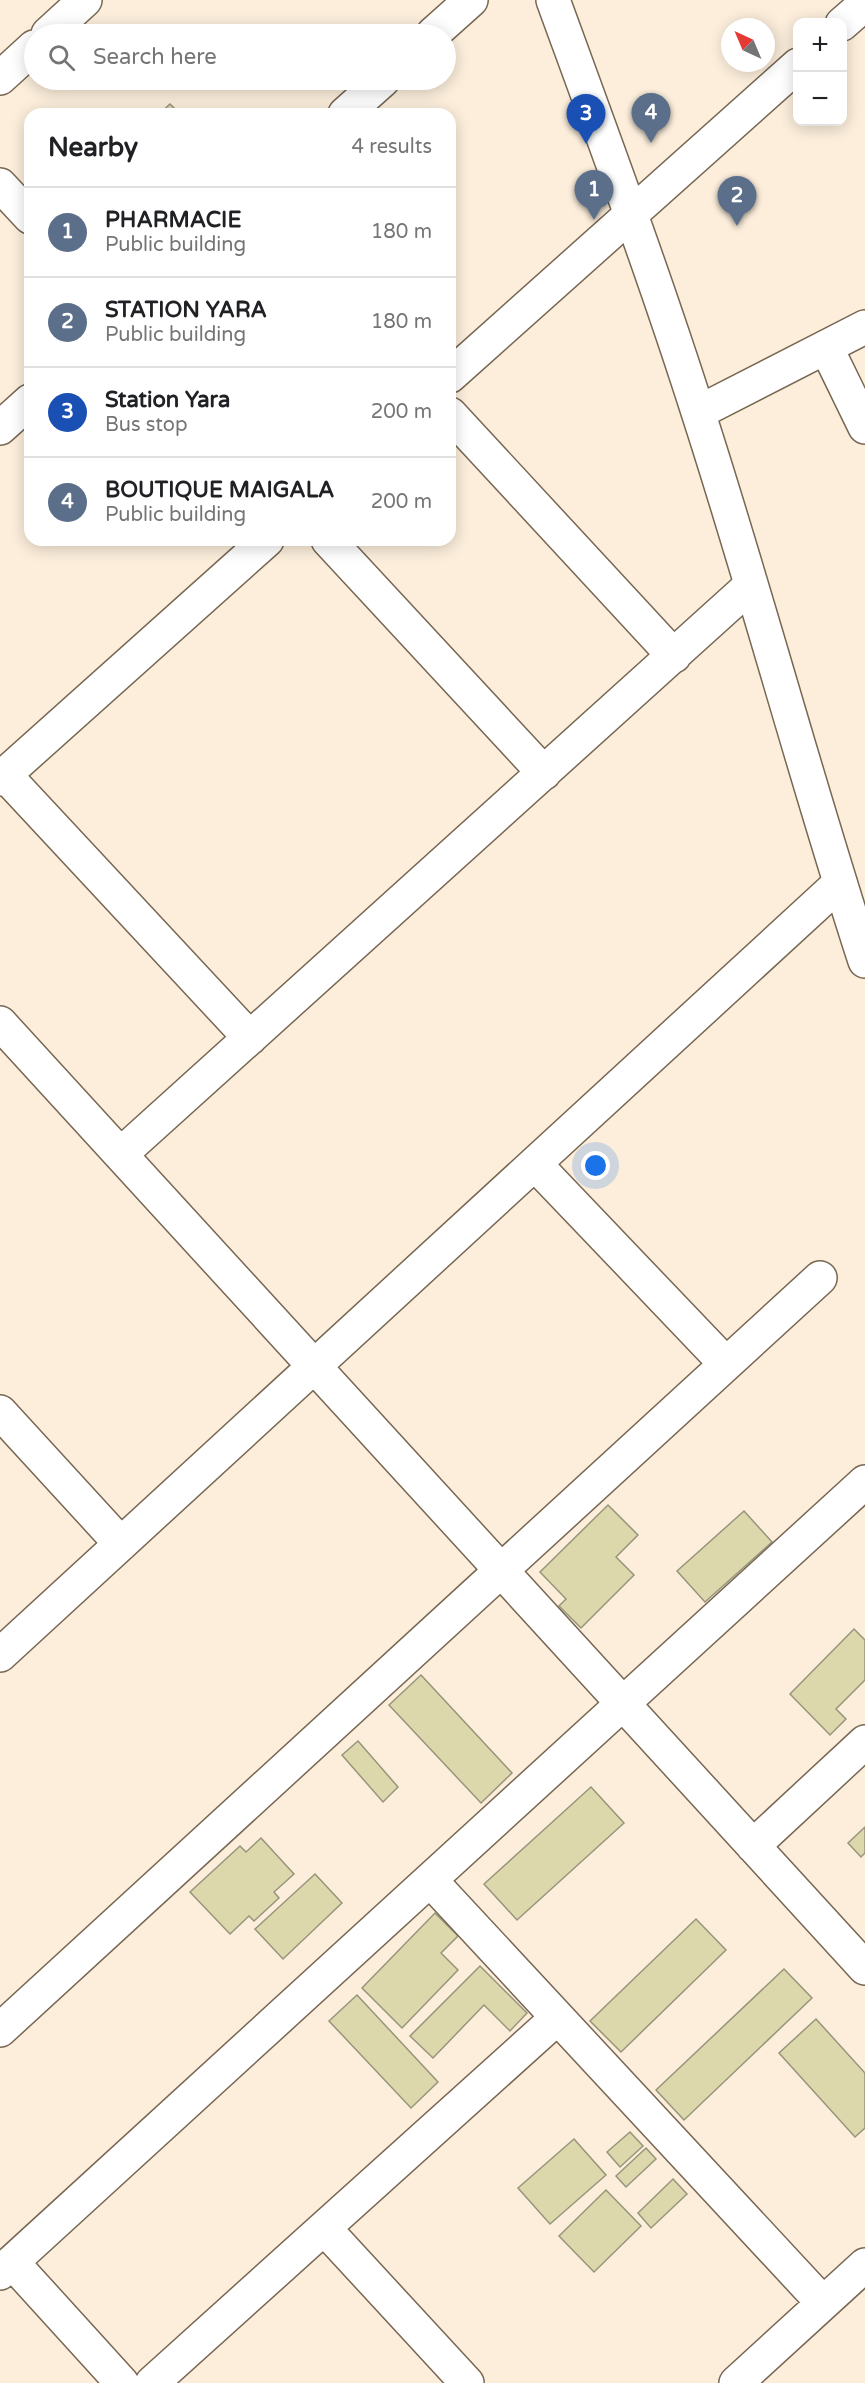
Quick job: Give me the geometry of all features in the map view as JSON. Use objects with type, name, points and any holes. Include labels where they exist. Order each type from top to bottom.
[{"type":"street","points":[[59,24],[85,0]]},
{"type":"street","points":[[444,24],[471,0]]},
{"type":"street","points":[[554,0],[699,412],[865,962]]},
{"type":"street","points":[[847,20],[865,4]]},
{"type":"street","points":[[0,78],[24,55]]},
{"type":"street","points":[[456,371],[793,68]]},
{"type":"street","points":[[352,108],[373,90]]},
{"type":"street","points":[[0,185],[24,211]]},
{"type":"street","points":[[699,412],[865,327]]},
{"type":"street","points":[[826,347],[865,427]]},
{"type":"street","points":[[0,428],[24,406]]},
{"type":"street","points":[[456,420],[674,656]]},
{"type":"street","points":[[250,1038],[2,777],[260,546]]},
{"type":"street","points":[[334,546],[544,773]]},
{"type":"street","points":[[121,1155],[750,586]]},
{"type":"street","points":[[0,1655],[840,883]]},
{"type":"street","points":[[0,1023],[865,1968]]},
{"type":"street","points":[[535,1164],[726,1364]]},
{"type":"street","points":[[0,2030],[820,1278]]},
{"type":"street","points":[[0,1412],[121,1544]]},
{"type":"street","points":[[122,2383],[6,2268],[865,1482]]},
{"type":"street","points":[[753,1846],[865,1742]]},
{"type":"street","points":[[430,1881],[823,2303]]},
{"type":"street","points":[[152,2383],[557,2018]]},
{"type":"street","points":[[324,2228],[467,2383]]},
{"type":"street","points":[[736,2383],[865,2265]]},
{"type":"building","points":[[608,1505],[638,1535],[616,1557],[634,1575],[581,1628],[559,1606],[566,1599],[540,1572]]},
{"type":"building","points":[[744,1511],[772,1542],[705,1602],[677,1571]]},
{"type":"building","points":[[854,1629],[865,1640],[865,1680],[836,1709],[846,1719],[830,1735],[790,1694]]},
{"type":"building","points":[[421,1675],[512,1773],[481,1803],[389,1705]]},
{"type":"building","points":[[358,1741],[398,1787],[383,1802],[342,1755]]},
{"type":"building","points":[[591,1787],[624,1823],[517,1920],[484,1884]]},
{"type":"building","points":[[865,1827],[865,1853],[861,1857],[848,1843]]},
{"type":"building","points":[[261,1838],[294,1874],[274,1892],[279,1898],[254,1921],[249,1916],[230,1934],[190,1892],[240,1846],[246,1852]]},
{"type":"building","points":[[315,1874],[342,1903],[283,1959],[255,1929]]},
{"type":"building","points":[[435,1913],[458,1936],[441,1953],[458,1970],[402,2028],[362,1988]]},
{"type":"building","points":[[696,1919],[726,1950],[621,2052],[590,2021]]},
{"type":"building","points":[[480,1966],[527,2013],[510,2031],[484,2005],[433,2058],[410,2036]]},
{"type":"building","points":[[784,1969],[812,1998],[684,2120],[656,2090]]},
{"type":"building","points":[[357,1995],[438,2082],[411,2108],[329,2021]]},
{"type":"building","points":[[816,2019],[865,2073],[865,2128],[855,2137],[779,2053]]},
{"type":"building","points":[[630,2132],[643,2146],[620,2167],[607,2152]]},
{"type":"building","points":[[574,2139],[606,2175],[550,2224],[518,2188]]},
{"type":"building","points":[[646,2148],[656,2159],[626,2187],[616,2176]]},
{"type":"building","points":[[673,2179],[687,2194],[651,2228],[638,2213]]},
{"type":"building","points":[[606,2190],[641,2226],[594,2272],[559,2236]]},
{"type":"place","name":"BOUTIQUE MAIGALA","points":[[651,143]]},
{"type":"place","name":"Station Yara","points":[[586,144]]},
{"type":"place","name":"PHARMACIE","points":[[594,220]]},
{"type":"place","name":"STATION YARA","points":[[737,226]]}]
